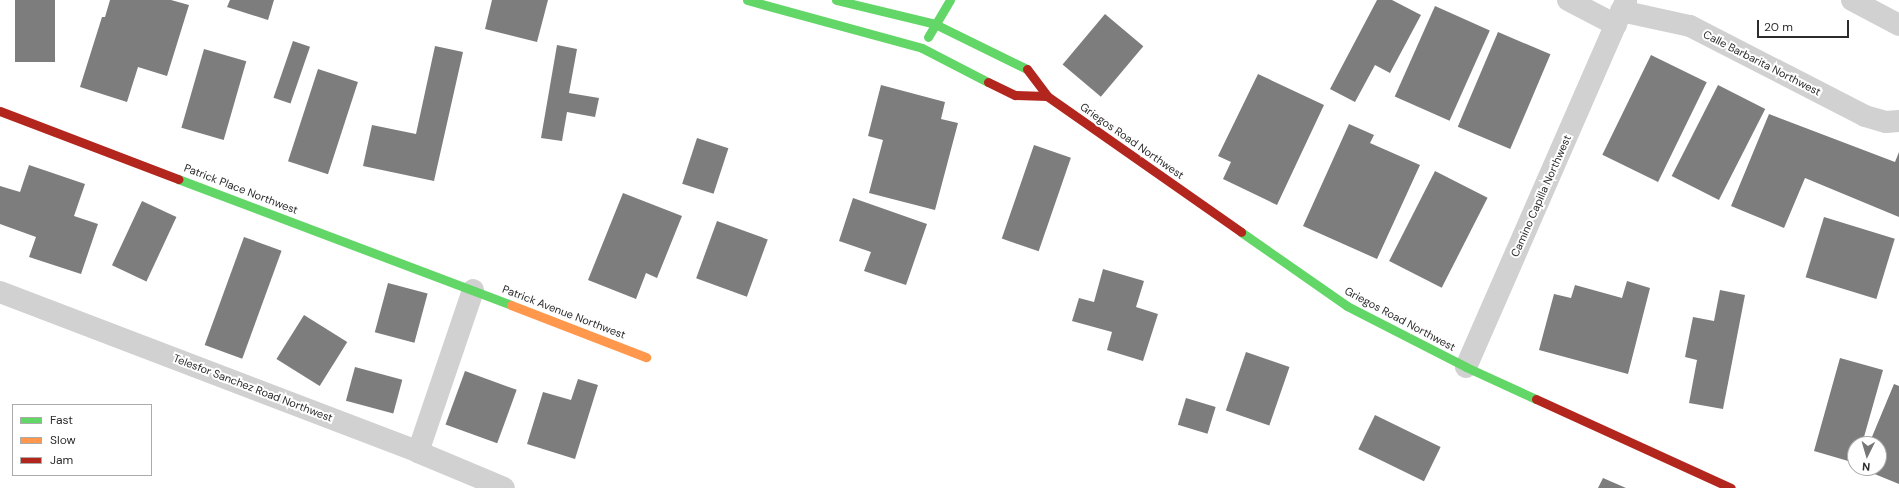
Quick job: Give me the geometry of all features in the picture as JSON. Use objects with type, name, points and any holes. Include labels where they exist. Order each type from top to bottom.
[{"type":"main road","points":[[747,0],[922,48],[1015,95],[1047,96]]},
{"type":"main road","name":"Griegos Road Northwest","points":[[836,0],[936,24],[1029,70],[1047,96],[1347,306],[1466,367],[1731,488]]},
{"type":"main road","points":[[922,48],[950,0]]},
{"type":"main road","name":"Patrick Place Northwest","points":[[0,111],[473,290]]},
{"type":"main road","name":"Patrick Avenue Northwest","points":[[473,290],[646,357]]},
{"type":"street","name":"Calle Barbarita Northwest","points":[[1568,0],[1690,26],[1865,116],[1886,122],[1899,121]]},
{"type":"street","points":[[1852,0],[1899,25]]},
{"type":"street","name":"Camino Capilla Northwest","points":[[1466,367],[1621,12]]},
{"type":"street","points":[[418,452],[473,290]]},
{"type":"street","name":"Telesfor Sanchez Road Northwest","points":[[0,292],[418,452],[504,488]]},
{"type":"building","points":[[15,0],[55,0],[55,62],[15,62]]},
{"type":"building","points":[[110,0],[171,0],[189,5],[167,76],[138,67],[127,102],[80,87],[102,17],[105,17]]},
{"type":"building","points":[[230,0],[274,0],[268,20],[227,7]]},
{"type":"building","points":[[492,0],[548,0],[537,42],[485,29]]},
{"type":"building","points":[[1377,0],[1392,0],[1421,15],[1390,73],[1375,65],[1355,102],[1330,89]]},
{"type":"building","points":[[1435,6],[1490,30],[1450,121],[1395,96]]},
{"type":"building","points":[[1105,14],[1143,46],[1101,97],[1063,65]]},
{"type":"building","points":[[1498,32],[1550,54],[1510,149],[1458,127]]},
{"type":"building","points":[[293,41],[310,47],[290,104],[273,98]]},
{"type":"building","points":[[557,45],[577,49],[569,93],[599,98],[595,117],[567,112],[562,141],[541,138]]},
{"type":"building","points":[[435,46],[463,52],[434,181],[363,166],[372,125],[416,134]]},
{"type":"building","points":[[204,49],[246,61],[224,140],[181,128]]},
{"type":"building","points":[[1651,55],[1707,82],[1658,182],[1602,155]]},
{"type":"building","points":[[318,69],[358,82],[328,174],[288,161]]},
{"type":"building","points":[[1258,74],[1324,105],[1277,205],[1223,179],[1231,162],[1218,156]]},
{"type":"building","points":[[881,85],[945,102],[941,119],[958,123],[935,210],[869,193],[883,140],[868,136]]},
{"type":"building","points":[[1718,85],[1765,109],[1719,200],[1672,176]]},
{"type":"building","points":[[1769,114],[1895,162],[1899,152],[1899,217],[1805,178],[1784,228],[1731,206]]},
{"type":"building","points":[[1349,124],[1374,135],[1370,143],[1420,165],[1377,259],[1303,226]]},
{"type":"building","points":[[697,138],[728,148],[714,194],[682,184]]},
{"type":"building","points":[[1034,145],[1071,158],[1039,251],[1002,239]]},
{"type":"building","points":[[29,165],[85,184],[74,216],[98,224],[81,274],[29,257],[36,237],[0,224],[0,186],[20,192]]},
{"type":"building","points":[[1435,171],[1488,198],[1442,288],[1389,261]]},
{"type":"building","points":[[623,193],[682,216],[657,278],[646,273],[636,299],[588,280]]},
{"type":"building","points":[[853,198],[927,224],[906,285],[864,271],[871,252],[839,241]]},
{"type":"building","points":[[142,201],[176,217],[146,281],[112,265]]},
{"type":"building","points":[[1824,217],[1895,239],[1876,299],[1806,277]]},
{"type":"building","points":[[717,221],[768,239],[747,297],[696,278]]},
{"type":"building","points":[[244,237],[282,251],[242,359],[205,345]]},
{"type":"building","points":[[1103,269],[1144,281],[1136,307],[1158,314],[1143,361],[1107,350],[1112,332],[1072,321],[1079,298],[1094,302]]},
{"type":"building","points":[[1627,281],[1650,288],[1628,374],[1539,350],[1554,294],[1571,298],[1575,285],[1622,298]]},
{"type":"building","points":[[388,283],[428,294],[414,343],[375,332]]},
{"type":"building","points":[[1720,290],[1745,295],[1723,409],[1689,403],[1697,360],[1685,357],[1693,317],[1714,321]]},
{"type":"building","points":[[304,315],[347,342],[320,386],[276,359]]},
{"type":"building","points":[[1246,352],[1289,367],[1269,426],[1226,411]]},
{"type":"building","points":[[1840,358],[1883,370],[1864,436],[1847,436],[1847,461],[1814,451]]},
{"type":"building","points":[[355,367],[402,380],[393,413],[346,401]]},
{"type":"building","points":[[465,371],[517,390],[497,443],[446,425]]},
{"type":"building","points":[[578,379],[598,385],[575,459],[527,444],[543,392],[571,400]]},
{"type":"building","points":[[1894,384],[1899,386],[1899,484],[1880,476],[1887,476],[1887,436],[1872,436]]},
{"type":"building","points":[[1186,398],[1216,407],[1207,434],[1178,425]]},
{"type":"building","points":[[1375,415],[1441,447],[1424,481],[1358,449]]},
{"type":"building","points":[[1603,478],[1626,488],[1598,488]]},
{"type":"traffic: fast","points":[[747,0],[922,48],[988,82]]},
{"type":"traffic: fast","points":[[836,0],[935,24],[1027,69]]},
{"type":"traffic: fast","points":[[928,37],[950,0]]},
{"type":"traffic: fast","points":[[178,179],[511,305]]},
{"type":"traffic: fast","points":[[1241,232],[1347,306],[1466,367],[1536,399]]},
{"type":"traffic: slow","points":[[511,305],[646,357]]},
{"type":"traffic: jam","points":[[1027,69],[1047,96],[1241,232]]},
{"type":"traffic: jam","points":[[988,82],[1015,95],[1047,96]]},
{"type":"traffic: jam","points":[[0,111],[178,179]]},
{"type":"traffic: jam","points":[[1536,399],[1731,488]]}]
